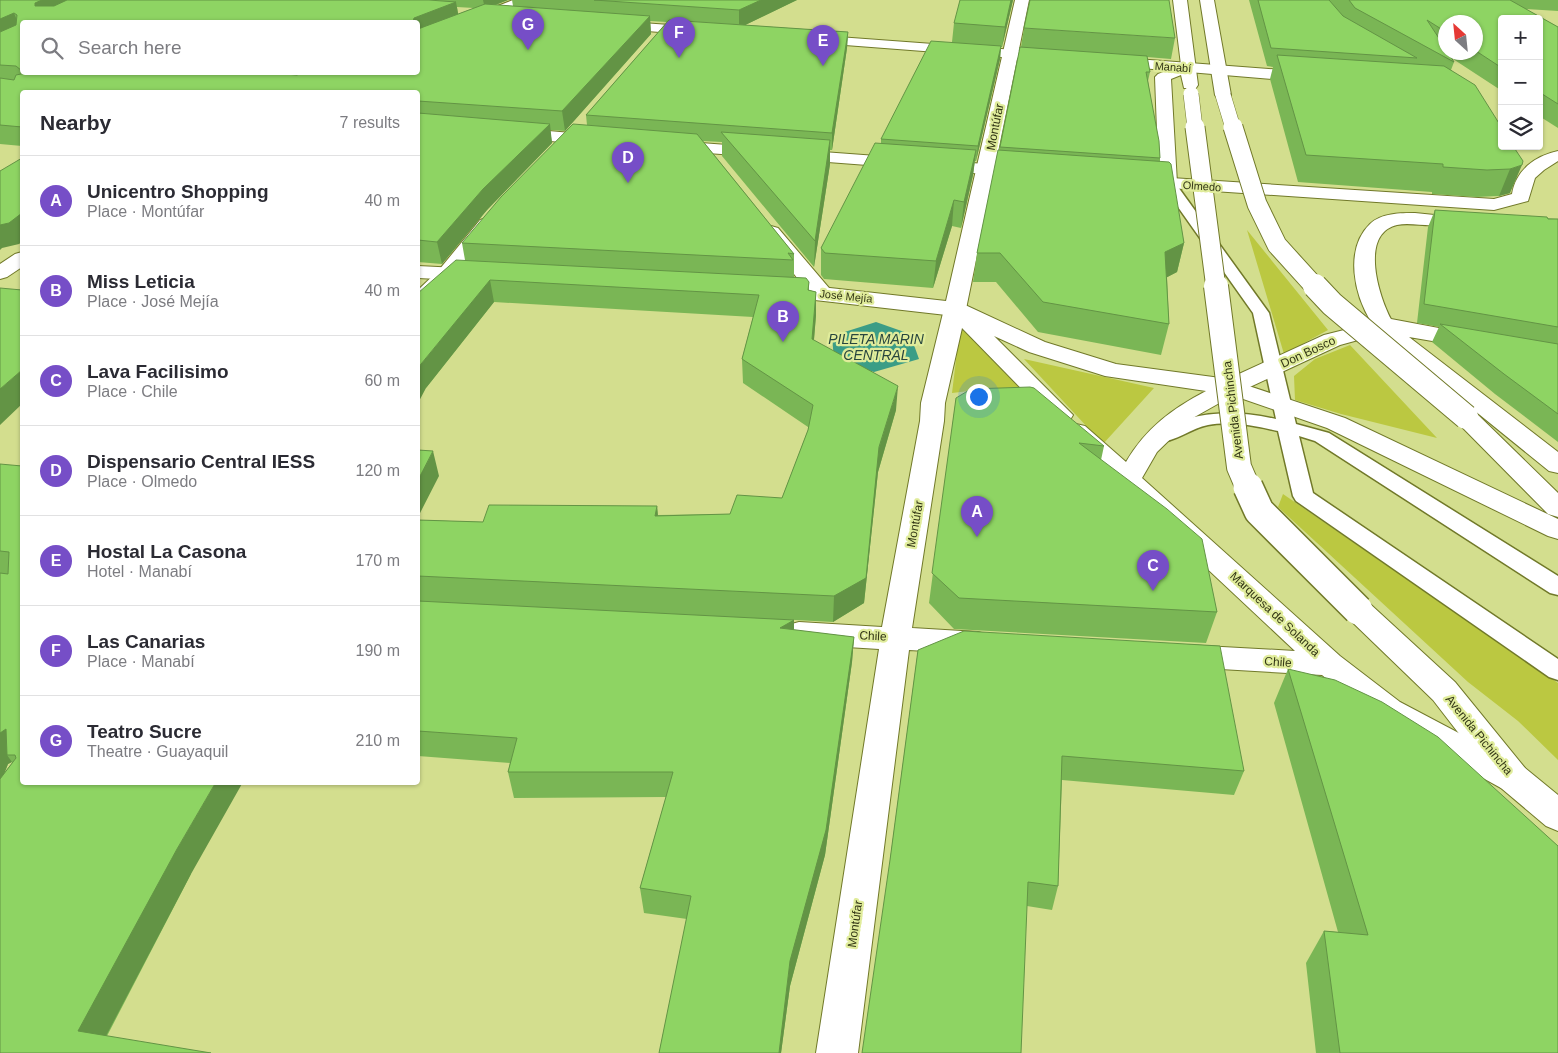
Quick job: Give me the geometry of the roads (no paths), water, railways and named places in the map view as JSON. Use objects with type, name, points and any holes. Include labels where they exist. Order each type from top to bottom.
[{"type":"street","points":[[420,41],[525,0]]},
{"type":"street","name":"Montúfar","points":[[837,1053],[900,606],[932,421],[933,403],[1022,0]]},
{"type":"street","name":"Avenida Pichincha","points":[[1180,0],[1185,28],[1186,68],[1191,94],[1239,467],[1259,511],[1358,610],[1444,691],[1513,778],[1558,816]]},
{"type":"street","points":[[1207,0],[1223,95],[1257,204],[1277,245],[1332,304],[1466,417],[1558,508]]},
{"type":"street","points":[[458,12],[517,17]]},
{"type":"street","points":[[596,23],[714,32]]},
{"type":"street","points":[[653,43],[666,29]]},
{"type":"street","points":[[800,38],[1058,58]]},
{"type":"street","name":"Manabí","points":[[1097,61],[1323,78]]},
{"type":"street","points":[[1168,183],[1163,77],[1186,68]]},
{"type":"street","points":[[497,132],[579,134],[557,152]]},
{"type":"street","points":[[658,145],[1029,173]]},
{"type":"street","points":[[704,149],[721,171]]},
{"type":"street","name":"Olmedo","points":[[1118,180],[1476,205],[1514,201],[1521,197],[1525,182],[1540,163],[1551,159]]},
{"type":"street","points":[[420,300],[446,274],[502,208]]},
{"type":"street","points":[[1483,223],[1404,218],[1384,222],[1370,234],[1364,256],[1368,289],[1385,326],[1460,390],[1558,464]]},
{"type":"street","points":[[761,220],[821,293]]},
{"type":"street","points":[[0,257],[20,258]]},
{"type":"street","points":[[0,273],[20,259]]},
{"type":"street","points":[[420,272],[496,276]]},
{"type":"street","name":"José Mejía","points":[[761,290],[821,293],[954,309],[1037,347],[1113,371],[1231,387],[1285,415],[1336,423],[1558,530]]},
{"type":"street","name":"Marquesa de Solanda","points":[[954,309],[1128,480],[1329,664],[1389,711],[1513,778]]},
{"type":"street","name":"Don Bosco","points":[[1128,480],[1147,448],[1160,438],[1182,414],[1231,387],[1337,338],[1385,326],[1491,344]]},
{"type":"street","points":[[933,403],[962,401]]},
{"type":"street","points":[[1016,405],[1062,416]]},
{"type":"street","name":"Chile","points":[[767,631],[1005,644]]},
{"type":"street","name":"Chile","points":[[1162,655],[1329,664]]},
{"type":"lane","points":[[1168,183],[1261,313],[1303,496],[1558,670]]},
{"type":"lane","points":[[1160,438],[1180,427],[1217,418],[1285,415],[1355,457],[1558,587]]},
{"type":"water","name":"PILETA MARIN CENTRAL","points":[[876,322],[910,334],[919,359],[874,372],[834,360],[832,336]]},
{"type":"place","name":"Teatro Sucre","points":[[528,50]]},
{"type":"place","name":"Las Canarias","points":[[679,58]]},
{"type":"place","name":"Hostal La Casona","points":[[823,66]]},
{"type":"place","name":"Dispensario Central IESS","points":[[628,183]]},
{"type":"place","name":"Miss Leticia","points":[[783,342]]},
{"type":"place","name":"Unicentro Shopping","points":[[977,537]]},
{"type":"place","name":"Lava Facilisimo","points":[[1153,591]]}]
